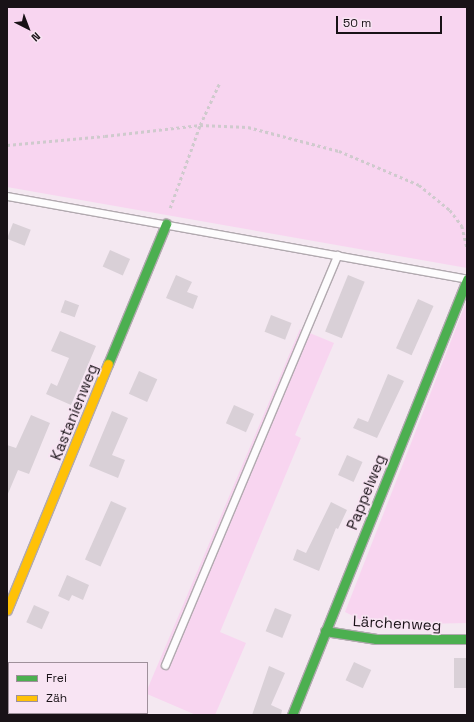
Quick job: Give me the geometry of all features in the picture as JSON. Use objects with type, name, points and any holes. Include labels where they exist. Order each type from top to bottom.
[{"type":"street","name":"Kastanienweg","points":[[7,610],[166,224]]},
{"type":"street","name":"Pappelweg","points":[[292,715],[467,279]]},
{"type":"street","name":"Lärchenweg","points":[[325,631],[376,639],[467,639]]},
{"type":"lane","points":[[7,196],[337,255],[166,665]]},
{"type":"lane","name":"Pappelweg","points":[[337,255],[467,279]]},
{"type":"path","points":[[166,224],[200,125],[220,82]]},
{"type":"path","points":[[7,145],[200,125],[248,128],[339,150],[419,185],[450,210],[462,226],[467,248]]},
{"type":"shaded area","points":[[7,7],[467,7],[467,268],[7,187]]},
{"type":"shaded area","points":[[467,300],[467,623],[371,625],[345,612]]},
{"type":"shaded area","points":[[300,329],[334,343],[295,435],[301,438],[220,632],[246,643],[215,715],[196,715],[148,694],[148,688]]},
{"type":"building","points":[[13,223],[31,230],[25,246],[7,239]]},
{"type":"building","points":[[110,250],[130,259],[123,275],[103,266]]},
{"type":"building","points":[[176,275],[192,282],[187,292],[198,296],[193,309],[166,298]]},
{"type":"building","points":[[348,275],[365,282],[342,338],[325,332]]},
{"type":"building","points":[[418,299],[434,306],[412,355],[396,348]]},
{"type":"building","points":[[65,300],[79,305],[75,317],[61,312]]},
{"type":"building","points":[[271,315],[292,323],[285,340],[265,332]]},
{"type":"building","points":[[60,331],[96,346],[71,405],[46,394],[51,383],[57,386],[69,358],[51,351]]},
{"type":"building","points":[[139,371],[157,379],[147,402],[129,394]]},
{"type":"building","points":[[388,374],[404,381],[377,438],[353,428],[358,418],[368,422]]},
{"type":"building","points":[[234,405],[254,414],[246,432],[226,423]]},
{"type":"building","points":[[112,411],[128,418],[112,455],[125,460],[118,478],[89,466]]},
{"type":"building","points":[[31,415],[50,423],[29,474],[18,470],[7,496],[7,445],[16,448]]},
{"type":"building","points":[[347,455],[363,462],[354,482],[338,475]]},
{"type":"building","points":[[111,501],[127,508],[100,566],[85,559]]},
{"type":"building","points":[[331,502],[347,510],[338,529],[336,528],[319,571],[293,560],[297,549],[306,553]]},
{"type":"building","points":[[67,575],[89,585],[83,600],[72,595],[69,601],[58,596]]},
{"type":"building","points":[[34,605],[50,612],[42,629],[26,622]]},
{"type":"building","points":[[275,608],[292,615],[282,638],[266,631]]},
{"type":"building","points":[[454,658],[467,658],[467,688],[454,688]]},
{"type":"building","points":[[354,662],[371,670],[363,688],[346,680]]},
{"type":"building","points":[[269,666],[285,673],[271,705],[282,710],[281,715],[252,715]]},
{"type":"traffic: fast","points":[[108,364],[166,224]]},
{"type":"traffic: fast","points":[[292,715],[467,279]]},
{"type":"traffic: fast","points":[[325,631],[376,639],[467,639]]},
{"type":"traffic: slow","points":[[7,610],[108,364]]}]
